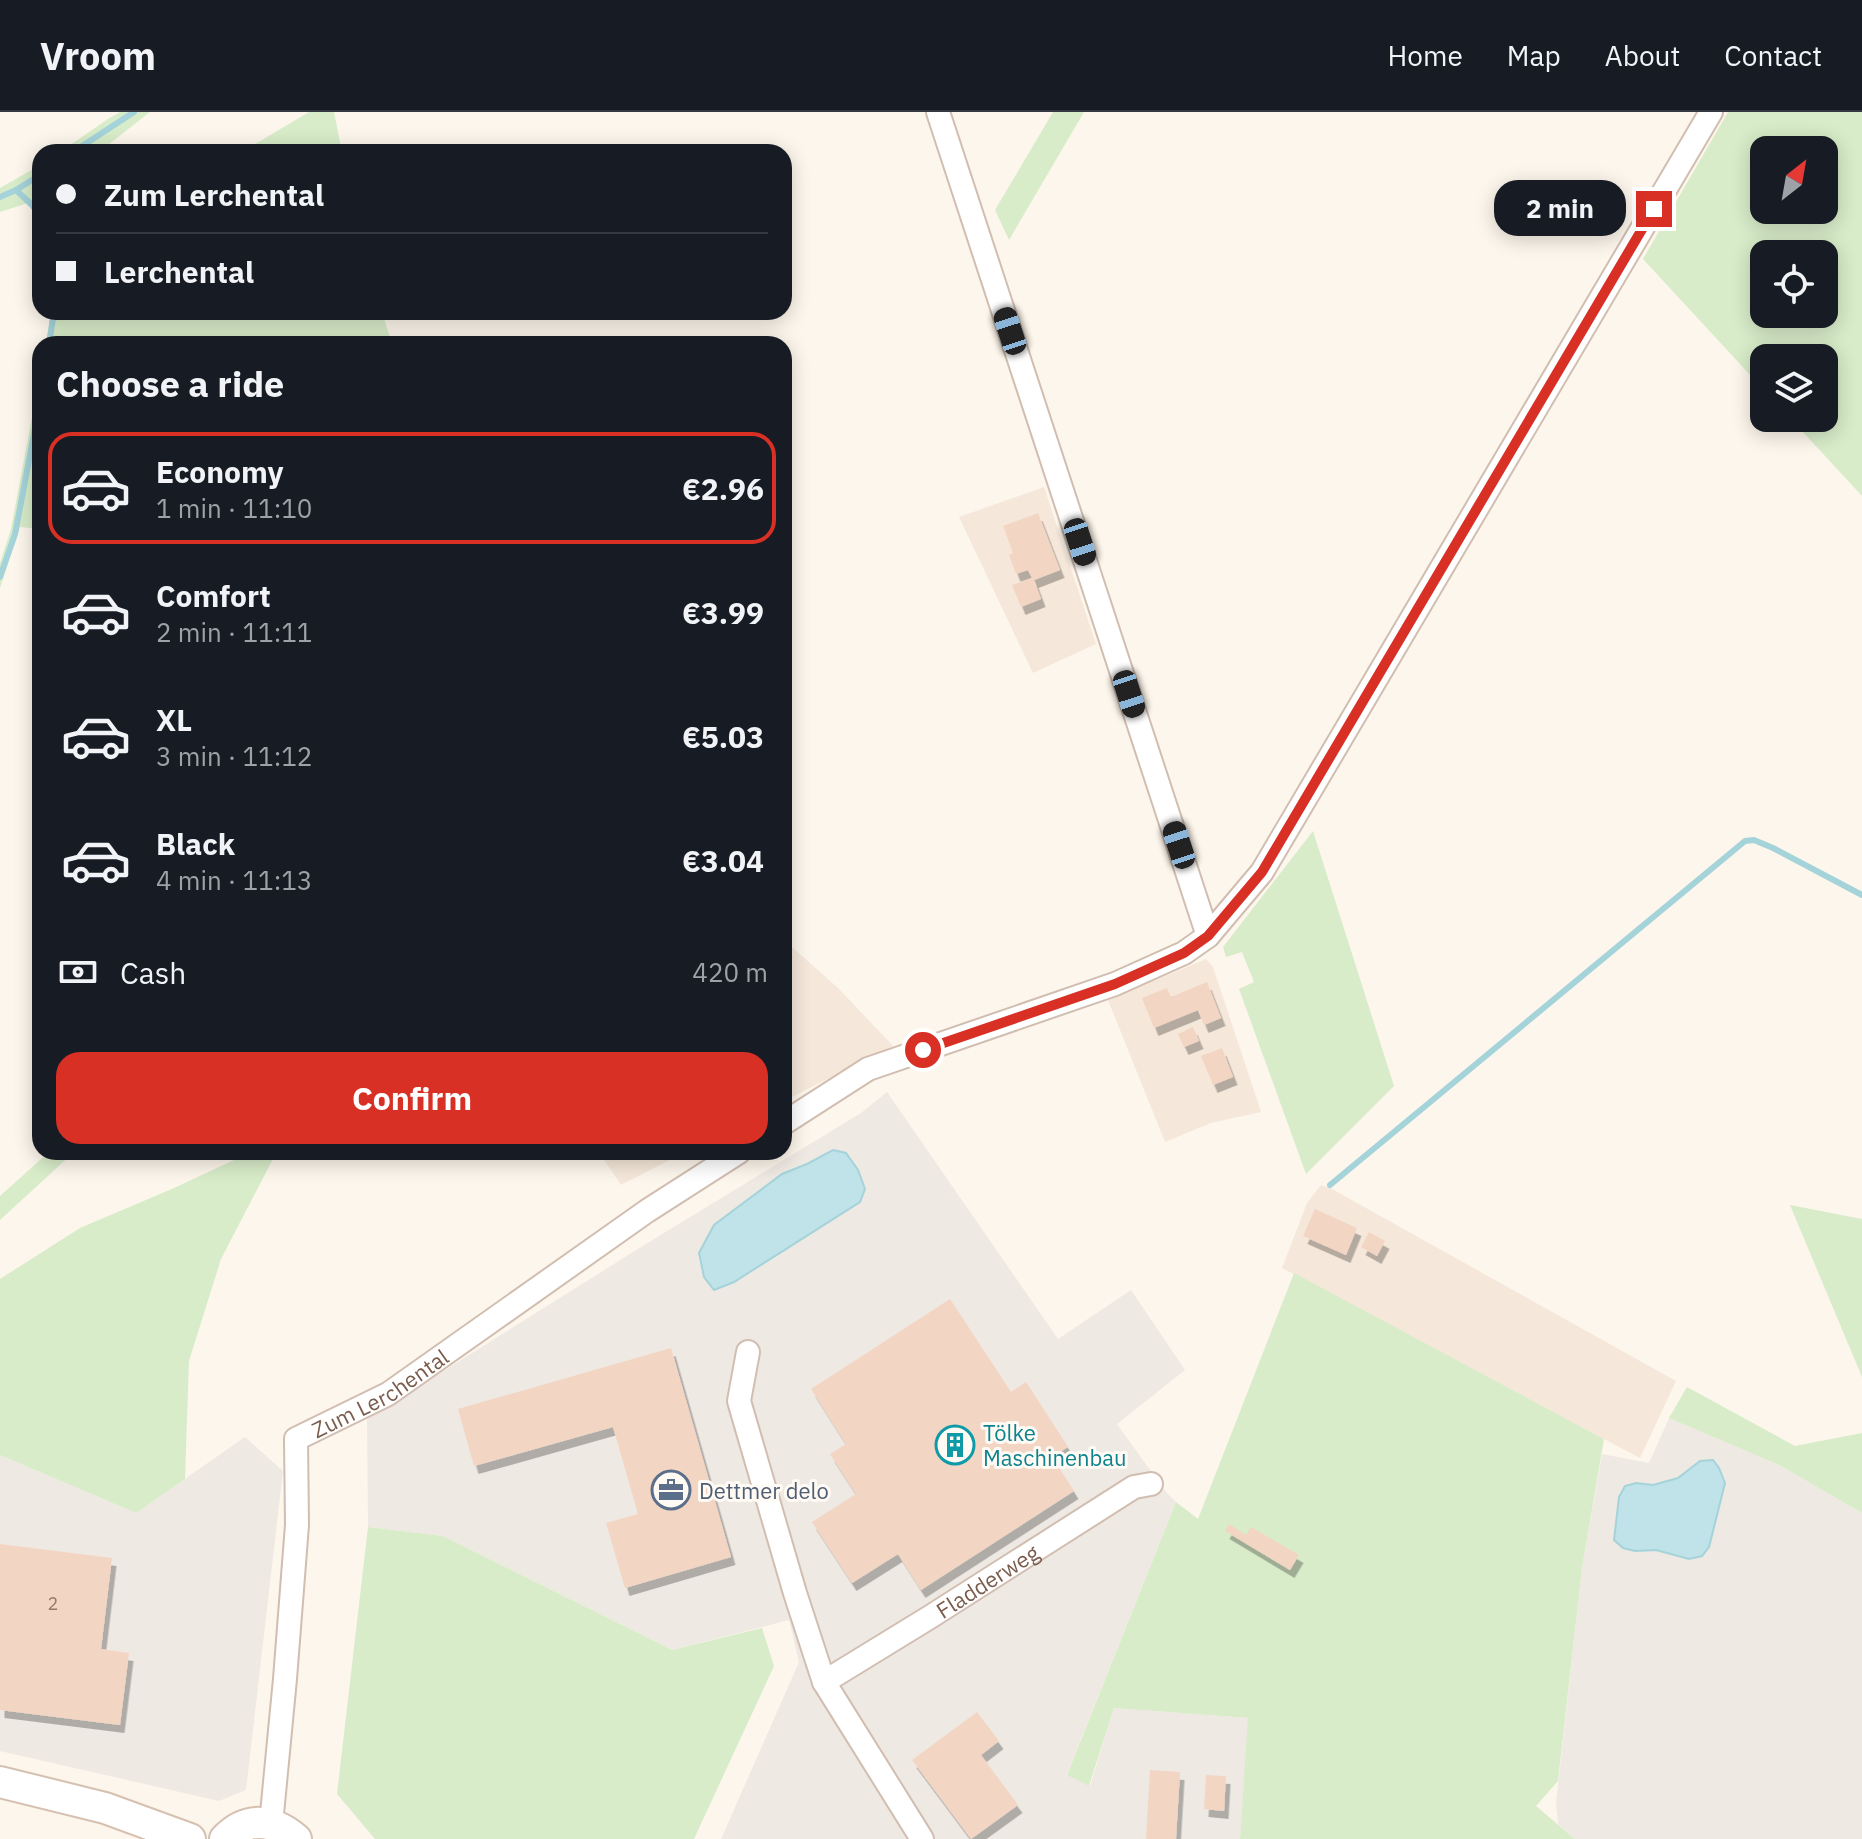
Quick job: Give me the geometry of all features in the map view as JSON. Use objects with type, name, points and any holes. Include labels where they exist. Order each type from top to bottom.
[{"type":"main road","points":[[0,1782],[105,1808],[190,1839]]},
{"type":"main road","points":[[225,1839],[240,1827],[250,1824],[283,1831]]},
{"type":"street","points":[[938,112],[1208,936]]},
{"type":"street","points":[[792,1118],[868,1069],[1115,984],[1184,953],[1208,936],[1262,872],[1711,112]]},
{"type":"street","name":"Zum Lerchental","points":[[283,1831],[285,1679],[297,1525],[296,1439],[388,1394],[647,1211],[727,1160]]},
{"type":"street","points":[[748,1352],[739,1401],[824,1682],[922,1839]]},
{"type":"street","name":"Fladderweg","points":[[824,1682],[1134,1487],[1151,1484]]},
{"type":"shaded area","points":[[1044,487],[1096,644],[1033,673],[959,517]]},
{"type":"shaded area","points":[[792,947],[838,988],[893,1046],[792,1097]]},
{"type":"shaded area","points":[[1206,959],[1213,967],[1261,1112],[1211,1123],[1165,1142],[1108,1000]]},
{"type":"shaded area","points":[[887,1092],[1058,1339],[1131,1290],[1185,1370],[1117,1424],[1176,1502],[1067,1774],[1090,1786],[1114,1708],[1249,1718],[1240,1839],[721,1839],[799,1662],[789,1620],[672,1650],[443,1536],[368,1527],[367,1419],[641,1247],[784,1160],[792,1160],[792,1155],[861,1113]]},
{"type":"shaded area","points":[[604,1160],[669,1160],[621,1185]]},
{"type":"shaded area","points":[[1321,1185],[1676,1381],[1640,1458],[1282,1268],[1307,1203]]},
{"type":"shaded area","points":[[1669,1418],[1781,1466],[1862,1513],[1862,1839],[1575,1839],[1558,1824],[1556,1803],[1582,1568],[1602,1454],[1649,1463]]},
{"type":"shaded area","points":[[245,1437],[283,1471],[246,1790],[219,1801],[0,1751],[0,1455],[136,1513]]},
{"type":"green space","points":[[120,112],[150,112],[109,144],[72,144]]},
{"type":"green space","points":[[309,112],[334,112],[340,144],[255,144]]},
{"type":"green space","points":[[1053,112],[1084,112],[1009,240],[995,210]]},
{"type":"green space","points":[[1728,112],[1862,112],[1862,496],[1803,432],[1838,432],[1838,344],[1750,344],[1750,375],[1643,259]]},
{"type":"green space","points":[[32,170],[32,209],[28,203],[0,212],[0,188]]},
{"type":"green space","points":[[50,320],[384,320],[390,336],[47,336]]},
{"type":"green space","points":[[32,417],[32,528],[20,527],[0,588],[0,563],[11,529]]},
{"type":"green space","points":[[1313,831],[1394,1086],[1306,1174],[1239,989],[1254,982],[1242,952],[1226,957],[1223,947]]},
{"type":"green space","points":[[40,1160],[65,1160],[0,1220],[0,1196]]},
{"type":"green space","points":[[234,1160],[272,1160],[221,1259],[189,1361],[185,1479],[136,1513],[0,1455],[0,1279],[80,1228]]},
{"type":"green space","points":[[1790,1205],[1862,1219],[1862,1377]]},
{"type":"green space","points":[[1294,1273],[1604,1439],[1582,1568],[1558,1781],[1536,1806],[1575,1839],[1240,1839],[1248,1718],[1114,1708],[1089,1786],[1067,1775],[1176,1502],[1198,1519]]},
{"type":"green space","points":[[1687,1387],[1795,1446],[1862,1433],[1862,1513],[1781,1466],[1669,1418]]},
{"type":"green space","points":[[368,1527],[443,1536],[672,1650],[762,1628],[774,1666],[694,1839],[375,1839],[337,1794]]},
{"type":"water","points":[[833,1150],[846,1153],[858,1170],[865,1189],[860,1202],[734,1282],[714,1290],[704,1277],[699,1253],[714,1225],[782,1174]]},
{"type":"water","points":[[1713,1460],[1725,1483],[1709,1547],[1702,1556],[1689,1559],[1656,1550],[1635,1551],[1623,1548],[1614,1540],[1619,1497],[1625,1486],[1636,1483],[1653,1485],[1678,1478],[1700,1461]]},
{"type":"building","points":[[1038,513],[1060,570],[1034,580],[1041,599],[1021,607],[1012,585],[1032,578],[1028,570],[1016,574],[1009,555],[1013,553],[1003,526]]},
{"type":"building","points":[[1207,982],[1221,1018],[1204,1025],[1198,1010],[1154,1028],[1142,998],[1167,988],[1171,997]]},
{"type":"building","points":[[1193,1027],[1199,1041],[1184,1047],[1178,1034]]},
{"type":"building","points":[[1222,1048],[1233,1077],[1213,1085],[1201,1056]]},
{"type":"building","points":[[1315,1209],[1357,1228],[1346,1255],[1303,1236]]},
{"type":"building","points":[[1369,1232],[1385,1241],[1377,1256],[1361,1247]]},
{"type":"building","name":"Tölke Maschinenbau","points":[[950,1299],[1011,1392],[1026,1382],[1068,1447],[1052,1457],[1074,1491],[921,1590],[898,1554],[852,1583],[812,1522],[856,1494],[830,1454],[846,1444],[811,1389]]},
{"type":"building","name":"Dettmer delo","points":[[671,1348],[731,1557],[625,1588],[606,1523],[638,1514],[613,1427],[474,1466],[458,1409]]},
{"type":"building","points":[[1229,1524],[1246,1535],[1251,1527],[1299,1555],[1290,1570],[1225,1531]]},
{"type":"building","points":[[0,1544],[112,1558],[101,1649],[129,1653],[120,1725],[0,1710]]},
{"type":"building","points":[[977,1712],[999,1741],[981,1755],[1018,1805],[971,1839],[912,1760]]},
{"type":"building","points":[[1150,1770],[1180,1772],[1176,1839],[1146,1839]]},
{"type":"building","points":[[1206,1775],[1226,1776],[1224,1811],[1204,1809]]},
{"type":"waterway","points":[[85,144],[134,112]]},
{"type":"waterway","points":[[0,197],[32,180]]},
{"type":"waterway","points":[[16,190],[32,205]]},
{"type":"waterway","points":[[50,336],[53,320]]},
{"type":"waterway","points":[[0,577],[15,534],[32,444]]},
{"type":"waterway","points":[[1330,1185],[1745,841],[1754,840],[1773,848],[1862,895]]},
{"type":"place","name":"Tölke Maschinenbau","points":[[955,1445]]},
{"type":"place","name":"Dettmer delo","points":[[671,1490]]},
{"type":"route","points":[[923,1050],[1115,984],[1184,953],[1208,936],[1262,872],[1654,209]]}]
